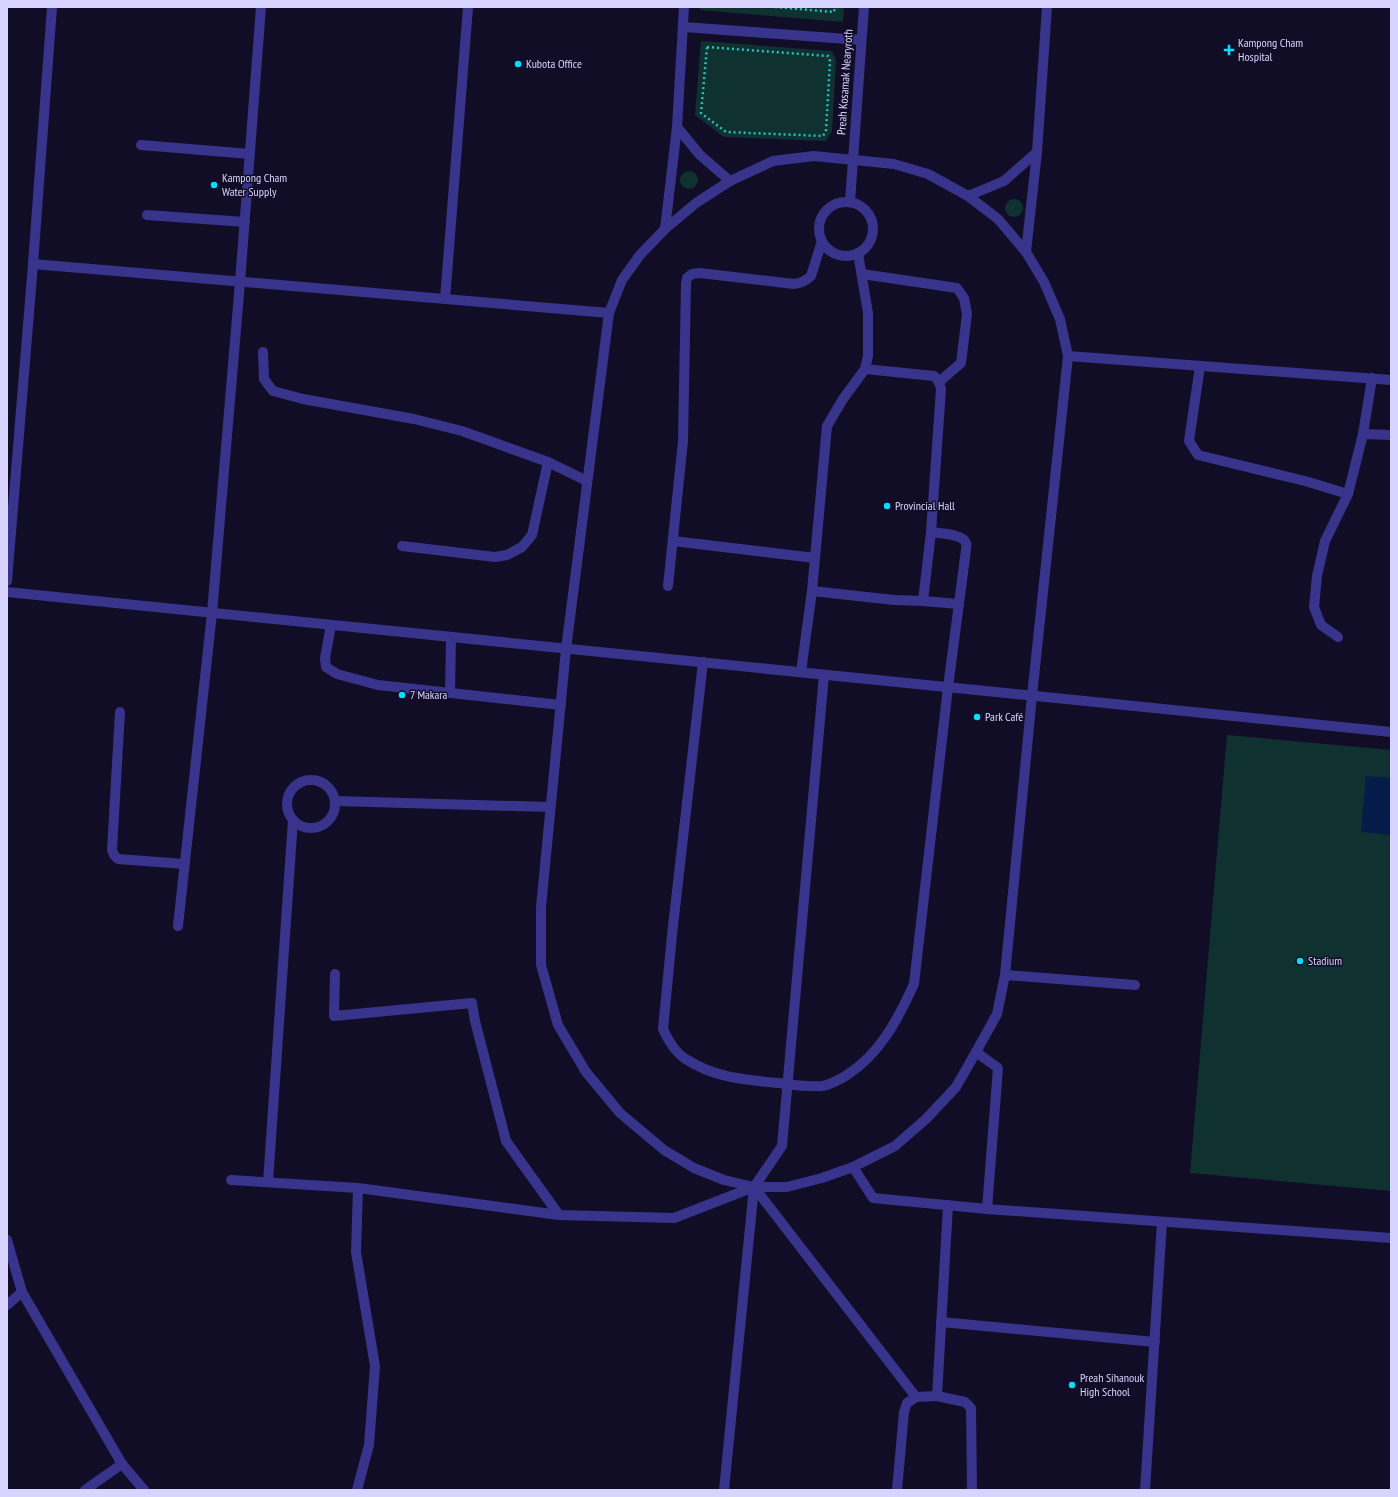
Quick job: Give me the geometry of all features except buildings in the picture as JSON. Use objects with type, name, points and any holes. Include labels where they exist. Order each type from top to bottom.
[{"type":"street","points":[[7,581],[52,7]]},
{"type":"street","points":[[178,926],[212,613],[245,222],[261,7]]},
{"type":"street","points":[[445,299],[468,7]]},
{"type":"street","points":[[665,230],[677,127],[684,7]]},
{"type":"street","name":"Preah Kosamak Nearyroth","points":[[850,202],[864,7]]},
{"type":"street","points":[[1026,252],[1037,152],[1047,7]]},
{"type":"street","points":[[684,27],[861,40]]},
{"type":"street","points":[[677,127],[700,155],[730,181]]},
{"type":"street","points":[[141,145],[250,154]]},
{"type":"street","points":[[968,196],[1004,181],[1037,152]]},
{"type":"street","points":[[814,156],[852,160],[894,164],[928,174],[968,196],[998,219],[1026,252],[1044,282],[1060,319],[1068,356],[1032,696],[1006,975],[997,1014],[956,1087],[926,1119],[895,1146],[853,1167],[822,1178],[787,1187],[754,1187],[724,1180],[694,1168],[664,1150],[620,1113],[586,1072],[558,1025],[541,965],[541,907],[550,807],[566,649],[609,313],[622,280],[640,255],[665,230],[696,203],[730,181],[773,161],[814,156]]},
{"type":"street","points":[[850,202],[858,205],[870,216],[872,233],[870,241],[865,248],[850,256],[834,253],[827,248],[819,233],[819,224],[826,210],[833,204],[850,202]]},
{"type":"street","points":[[147,215],[245,222]]},
{"type":"street","points":[[668,586],[683,441],[687,278],[692,274],[700,273],[794,284],[801,283],[811,276],[822,241]]},
{"type":"street","points":[[801,672],[812,591],[827,426],[843,398],[865,370],[868,356],[868,313],[858,253]]},
{"type":"street","points":[[33,264],[609,313]]},
{"type":"street","points":[[862,274],[957,288],[964,298],[967,314],[961,363],[939,382]]},
{"type":"street","points":[[263,352],[264,379],[273,391],[303,399],[414,419],[462,431],[548,462],[587,481]]},
{"type":"street","points":[[1068,356],[1391,380]]},
{"type":"street","points":[[1200,366],[1189,442],[1198,455],[1305,481],[1348,494]]},
{"type":"street","points":[[865,370],[934,376],[939,382],[941,389],[931,532],[923,601]]},
{"type":"street","points":[[1338,637],[1322,625],[1314,607],[1317,576],[1325,541],[1348,494],[1363,434],[1372,378]]},
{"type":"street","points":[[1363,434],[1391,435]]},
{"type":"street","points":[[402,546],[494,557],[507,556],[522,547],[532,535],[548,462]]},
{"type":"street","points":[[703,662],[672,935],[663,1029],[669,1043],[683,1057],[711,1072],[738,1079],[823,1086],[845,1076],[865,1062],[887,1036],[904,1006],[914,984],[966,543],[963,539],[956,536],[931,532]]},
{"type":"street","points":[[673,541],[815,558]]},
{"type":"street","points":[[812,591],[894,600],[959,604]]},
{"type":"street","points":[[7,592],[1391,732]]},
{"type":"street","points":[[331,625],[325,658],[326,667],[337,674],[378,684],[561,705]]},
{"type":"street","points":[[450,693],[451,637]]},
{"type":"street","points":[[724,1490],[754,1187],[782,1146],[824,675]]},
{"type":"street","points":[[120,712],[112,850],[114,855],[118,859],[184,864]]},
{"type":"street","points":[[305,780],[319,781],[331,790],[336,801],[330,820],[319,828],[307,829],[298,826],[288,814],[287,797],[293,787],[305,780]]},
{"type":"street","points":[[336,801],[550,807]]},
{"type":"street","points":[[268,1182],[293,820]]},
{"type":"street","points":[[335,974],[334,1016],[472,1003],[475,1021],[506,1141],[560,1215]]},
{"type":"street","points":[[1006,975],[1135,985]]},
{"type":"street","points":[[976,1052],[998,1068],[987,1209]]},
{"type":"street","points":[[853,1167],[873,1198],[948,1206],[1391,1238]]},
{"type":"street","points":[[231,1180],[358,1188],[560,1215],[674,1218],[754,1187]]},
{"type":"street","points":[[754,1187],[916,1397]]},
{"type":"street","points":[[357,1490],[369,1445],[375,1366],[356,1252],[358,1188]]},
{"type":"street","points":[[937,1396],[948,1206]]},
{"type":"street","points":[[1145,1490],[1162,1222]]},
{"type":"street","points":[[7,1240],[22,1292],[122,1464],[144,1490]]},
{"type":"street","points":[[7,1304],[22,1292]]},
{"type":"street","points":[[941,1322],[1155,1342]]},
{"type":"street","points":[[897,1490],[904,1412],[907,1403],[916,1397],[937,1396],[965,1402],[972,1408],[972,1490]]},
{"type":"street","points":[[85,1490],[122,1464]]},
{"type":"path","points":[[775,7],[834,12],[835,7]]},
{"type":"path","points":[[707,48],[828,56],[830,61],[826,130],[823,136],[726,132],[701,113],[707,48]]},
{"type":"green space","points":[[700,7],[844,7],[843,22],[700,10]]},
{"type":"green space","points":[[701,41],[832,51],[836,60],[832,131],[826,141],[724,137],[695,115]]},
{"type":"green space","points":[[689,171],[695,174],[698,180],[695,186],[689,189],[683,186],[680,180],[683,174]]},
{"type":"green space","points":[[1014,199],[1020,202],[1023,208],[1020,214],[1014,217],[1008,214],[1005,208],[1008,202]]},
{"type":"green space","name":"Stadium","points":[[1227,735],[1391,750],[1391,1191],[1190,1173]]},
{"type":"water","points":[[1366,776],[1391,778],[1391,835],[1361,832]]},
{"type":"place","name":"Kampong Cham Hospital","points":[[1229,50]]},
{"type":"place","name":"Kubota Office","points":[[518,64]]},
{"type":"place","name":"Kampong Cham Water Supply","points":[[214,185]]},
{"type":"place","name":"Provincial Hall","points":[[887,506]]},
{"type":"place","name":"7 Makara","points":[[402,695]]},
{"type":"place","name":"Park Café","points":[[977,717]]},
{"type":"place","name":"Stadium","points":[[1300,961]]},
{"type":"place","name":"Preah Sihanouk High School","points":[[1072,1385]]}]
